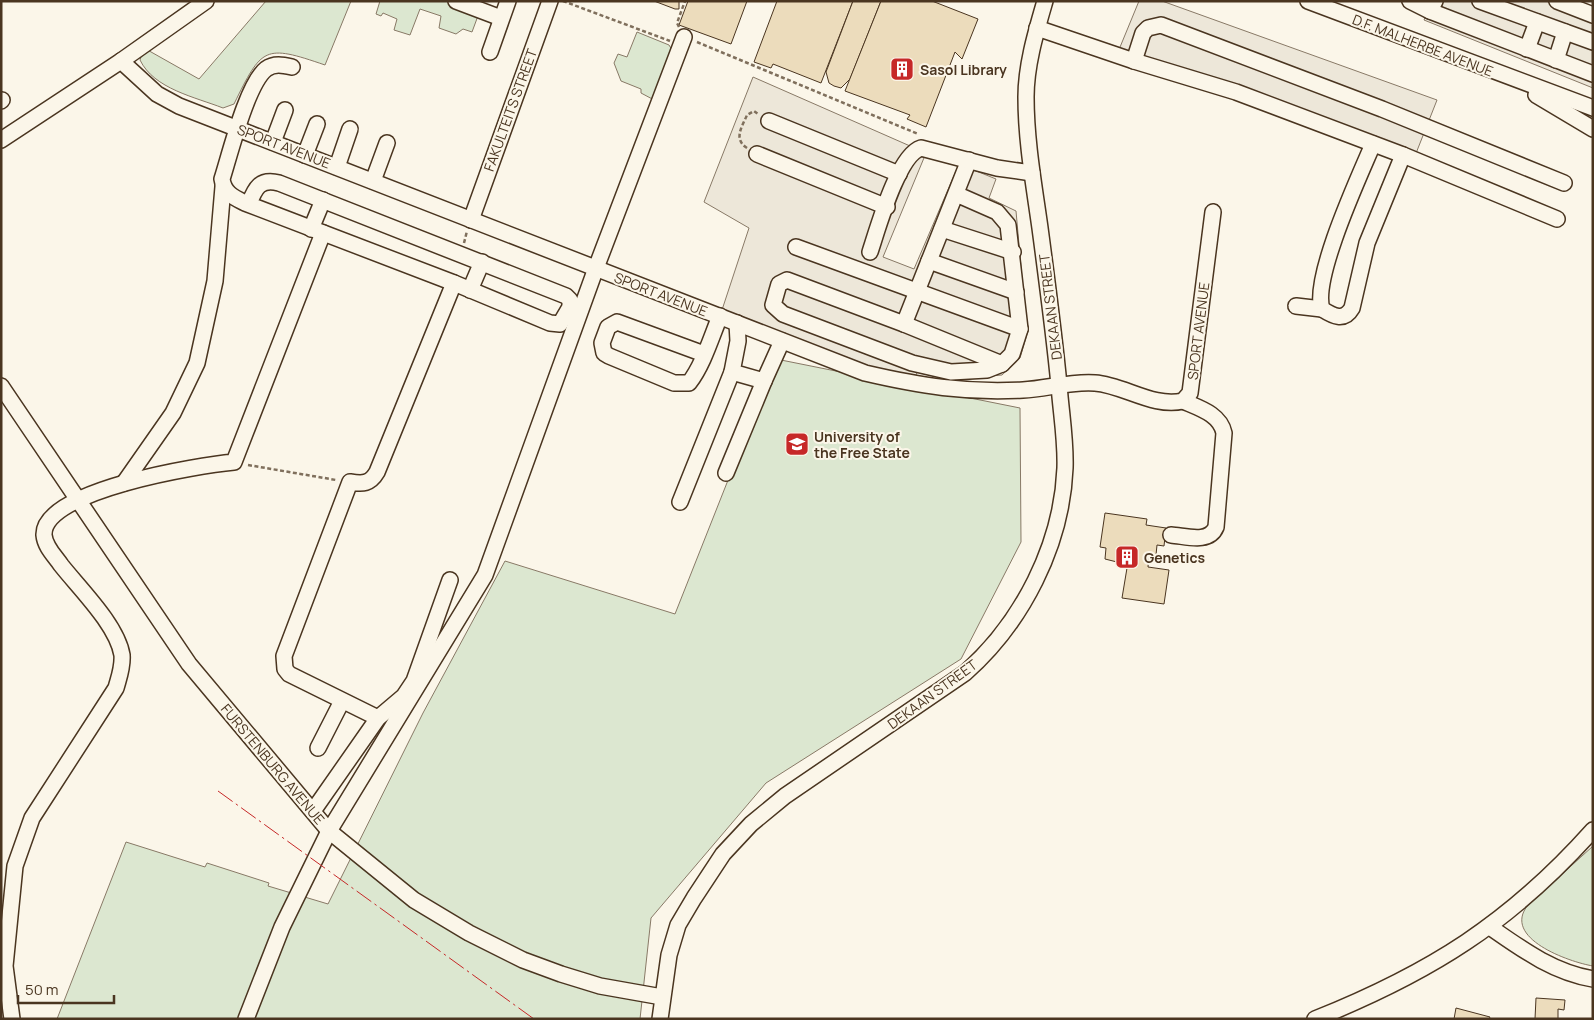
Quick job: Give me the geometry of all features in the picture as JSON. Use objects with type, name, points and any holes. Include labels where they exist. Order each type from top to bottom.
[{"type":"street","points":[[1,140],[122,61],[206,1]]},
{"type":"street","points":[[490,52],[508,1]]},
{"type":"street","name":"FAKULTEITS STREET","points":[[471,220],[550,1]]},
{"type":"street","name":"DEKAAN STREET","points":[[660,1019],[669,955],[678,925],[723,854],[751,824],[785,796],[965,673],[983,657],[1004,632],[1034,583],[1054,533],[1065,470],[1065,445],[1054,326],[1032,173],[1026,96],[1028,70],[1045,1]]},
{"type":"street","name":"D.F. MALHERBE AVENUE","points":[[1308,1],[1459,57],[1510,79],[1593,108]]},
{"type":"street","points":[[1410,1],[1433,6],[1527,49],[1593,74]]},
{"type":"street","points":[[1480,1],[1593,42]]},
{"type":"street","points":[[1557,1],[1593,15]]},
{"type":"street","points":[[457,2],[501,18]]},
{"type":"street","points":[[1527,49],[1537,22]]},
{"type":"street","points":[[1134,61],[1143,34],[1148,28],[1161,26],[1382,108],[1564,183]]},
{"type":"street","points":[[1037,28],[1134,61],[1208,82],[1403,155],[1557,219]]},
{"type":"street","points":[[1556,60],[1565,32]]},
{"type":"street","points":[[246,1019],[282,926],[329,831],[485,575],[596,268],[683,41]]},
{"type":"street","name":"SPORT AVENUE","points":[[122,61],[157,94],[179,106],[865,373],[909,383],[960,391],[1059,387],[1094,383],[1108,385],[1162,402],[1183,401],[1190,393],[1213,212]]},
{"type":"street","points":[[124,483],[173,413],[197,363],[215,281],[222,180],[238,128],[258,77],[267,68],[277,64],[292,67]]},
{"type":"street","name":"D.F. MALHERBE AVENUE","points":[[1510,79],[1593,129]]},
{"type":"street","points":[[273,142],[286,110]]},
{"type":"street","points":[[769,121],[899,174]]},
{"type":"street","points":[[305,155],[317,124]]},
{"type":"street","points":[[337,167],[350,129]]},
{"type":"street","points":[[373,181],[387,143]]},
{"type":"street","points":[[1322,309],[1319,300],[1322,282],[1340,221],[1373,144]]},
{"type":"street","points":[[870,252],[899,174],[907,159],[915,150],[922,148],[998,168],[1032,173]]},
{"type":"street","points":[[756,154],[887,207]]},
{"type":"street","points":[[1296,306],[1322,309],[1341,317],[1349,313],[1352,308],[1367,243],[1403,155]]},
{"type":"street","points":[[904,324],[969,160]]},
{"type":"street","points":[[223,187],[228,194],[249,204],[555,324],[564,322],[570,307],[570,300],[566,296],[270,180],[256,187],[249,204]]},
{"type":"street","points":[[956,194],[996,212],[1003,217],[1008,225],[1013,252],[1020,329],[1012,354],[1002,364],[988,370],[951,372],[912,362],[783,314],[773,305],[773,299],[779,284],[787,280],[904,324],[1002,364]]},
{"type":"street","points":[[12,1019],[5,966],[15,866],[32,818],[116,688],[122,669],[122,655],[116,637],[46,545],[44,535],[46,527],[61,511],[77,501],[124,483],[164,472],[234,462],[317,231],[323,200]]},
{"type":"street","points":[[942,229],[1013,252]]},
{"type":"street","points":[[796,247],[1020,329]]},
{"type":"street","points":[[470,290],[482,262]]},
{"type":"street","points":[[929,262],[1016,292]]},
{"type":"street","points":[[378,718],[289,674],[285,669],[284,656],[350,482],[367,483],[373,480],[378,472],[454,283]]},
{"type":"street","points":[[704,354],[617,322],[608,327],[602,343],[602,348],[609,356],[683,384],[689,383],[704,354],[720,316]]},
{"type":"street","points":[[680,502],[732,372],[738,341],[736,323]]},
{"type":"street","points":[[726,473],[782,340]]},
{"type":"street","points":[[732,372],[764,381]]},
{"type":"street","name":"FURSTENBURG AVENUE","points":[[1,386],[189,664],[329,831],[414,900],[469,932],[523,960],[600,986],[662,997]]},
{"type":"street","points":[[1171,535],[1206,537],[1214,533],[1216,527],[1224,432],[1222,424],[1217,418],[1183,401]]},
{"type":"street","points":[[312,812],[378,718],[404,696],[414,681],[450,580]]},
{"type":"street","points":[[318,748],[342,701]]},
{"type":"street","points":[[1315,1019],[1368,998],[1449,955],[1490,927],[1531,894],[1593,830]]},
{"type":"street","points":[[1490,927],[1533,957],[1561,971],[1593,979]]},
{"type":"path","points":[[563,1],[683,41],[925,139]]},
{"type":"path","points":[[683,41],[678,23],[685,1]]},
{"type":"path","points":[[756,154],[743,146],[738,134],[750,112],[754,112],[769,121]]},
{"type":"path","points":[[234,462],[290,474],[350,482]]},
{"type":"green space","points":[[266,1],[351,1],[325,65],[289,54],[277,53],[267,55],[251,71],[234,104],[223,108],[188,96],[165,85],[146,70],[140,60],[144,48],[199,79]]},
{"type":"green space","points":[[380,1],[471,1],[482,5],[472,32],[463,29],[456,34],[439,28],[441,16],[420,9],[410,35],[394,30],[397,19],[383,13],[381,16],[376,14]]},
{"type":"green space","points":[[637,32],[669,45],[672,50],[656,101],[641,93],[641,89],[621,81],[614,63],[618,54],[627,57]]},
{"type":"green space","points":[[776,359],[1020,408],[1021,542],[961,659],[766,783],[651,918],[640,1019],[57,1019],[126,842],[205,867],[207,863],[269,883],[268,886],[328,904],[423,713],[505,561],[675,614]]},
{"type":"green space","points":[[1593,846],[1593,966],[1555,954],[1541,946],[1530,938],[1523,928],[1522,917],[1528,905]]},
{"type":"shaded area","points":[[1139,1],[1162,1],[1437,100],[1411,166],[1118,52]]},
{"type":"shaded area","points":[[1432,1],[1546,1],[1593,21],[1593,88],[1424,20]]},
{"type":"shaded area","points":[[753,77],[926,153],[883,257],[914,269],[959,164],[996,179],[989,198],[1016,211],[1027,334],[1020,358],[1002,375],[949,379],[918,371],[912,382],[720,316],[749,228],[704,202]]},
{"type":"building","points":[[654,1],[679,1],[679,9],[675,9]]},
{"type":"building","points":[[688,1],[747,1],[731,44],[679,25]]},
{"type":"building","points":[[777,1],[853,1],[821,83],[773,64],[771,68],[754,62]]},
{"type":"building","points":[[853,1],[881,1],[850,79],[841,88],[829,83],[826,72]]},
{"type":"building","name":"Sasol Library","points":[[881,1],[932,1],[978,19],[962,59],[955,52],[926,127],[907,119],[910,115],[845,91]]},
{"type":"building","name":"Genetics","points":[[1105,513],[1147,519],[1146,525],[1166,528],[1164,546],[1157,545],[1156,555],[1149,554],[1148,567],[1169,570],[1164,604],[1122,598],[1127,568],[1117,566],[1117,562],[1105,559],[1106,548],[1100,547]]},
{"type":"building","points":[[1536,998],[1565,1000],[1564,1010],[1558,1009],[1558,1019],[1535,1019]]},
{"type":"building","points":[[1456,1008],[1490,1017],[1489,1019],[1454,1019]]},
{"type":"power","points":[[218,791],[534,1019]]},
{"type":"place","name":"Sasol Library","points":[[902,69]]},
{"type":"place","name":"University of the Free State","points":[[797,444]]},
{"type":"place","name":"Genetics","points":[[1127,557]]}]
